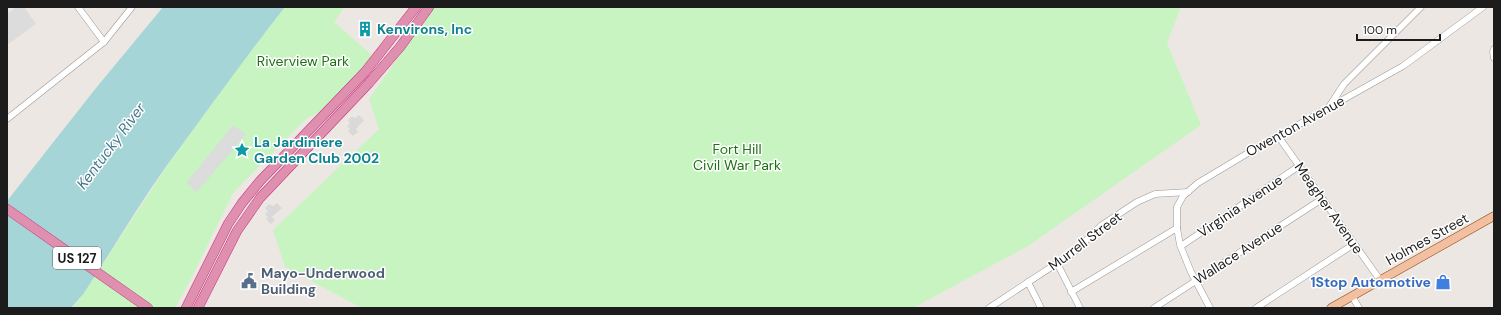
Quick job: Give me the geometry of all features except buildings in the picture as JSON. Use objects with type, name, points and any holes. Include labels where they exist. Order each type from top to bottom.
[{"type":"highway","points":[[186,308],[228,224],[242,202],[260,181],[361,77],[416,7]]},
{"type":"highway","points":[[198,308],[237,231],[257,201],[359,95],[430,7]]},
{"type":"highway","name":"US 127","points":[[7,209],[148,308]]},
{"type":"main road","name":"Holmes Street","points":[[1331,308],[1494,216]]},
{"type":"street","points":[[78,7],[104,42]]},
{"type":"street","points":[[7,119],[104,42],[132,7]]},
{"type":"street","points":[[1328,108],[1344,84],[1421,7]]},
{"type":"street","name":"Owenton Avenue","points":[[1210,308],[1195,281],[1181,246],[1177,228],[1177,207],[1183,196],[1198,183],[1248,153],[1403,66],[1483,7]]},
{"type":"street","name":"Meagher Avenue","points":[[1278,136],[1380,280]]},
{"type":"street","name":"Virginia Avenue","points":[[1181,246],[1299,166]]},
{"type":"street","name":"Murrell Street","points":[[990,308],[1057,264],[1079,247],[1102,225],[1118,214],[1149,196],[1160,193],[1188,192]]},
{"type":"street","name":"Wallace Avenue","points":[[1154,308],[1322,199]]},
{"type":"street","name":"Virginia Avenue","points":[[1071,292],[1177,228]]},
{"type":"street","points":[[1256,308],[1354,244]]},
{"type":"street","points":[[1057,264],[1080,308]]},
{"type":"street","points":[[1028,282],[1041,308]]},
{"type":"street","points":[[1352,296],[1359,308]]},
{"type":"shaded area","points":[[16,7],[24,7],[36,24],[7,45],[7,14]]},
{"type":"shaded area","points":[[359,115],[364,120],[356,129],[358,132],[353,136],[348,131],[350,129],[347,126],[350,123],[348,120],[352,116],[355,118]]},
{"type":"shaded area","points":[[233,125],[246,134],[197,192],[186,183]]},
{"type":"shaded area","points":[[277,203],[282,208],[272,217],[275,220],[271,224],[266,219],[268,217],[265,214],[268,211],[265,208],[269,204],[273,206]]},
{"type":"green space","name":"Riverview Park","points":[[285,7],[345,7],[334,22],[373,56],[323,111],[307,118],[233,193],[192,277],[175,308],[72,308],[84,293],[165,169],[240,64]]},
{"type":"green space","name":"Fort Hill Civil War Park","points":[[433,7],[1181,7],[1167,43],[1201,125],[1028,246],[913,308],[362,308],[285,267],[273,230],[379,129],[369,99]]},
{"type":"water","name":"Kentucky River","points":[[163,7],[285,7],[165,168],[84,293],[71,308],[7,308],[7,201],[96,88]]},
{"type":"place","name":"Kenvirons, Inc","points":[[365,29]]},
{"type":"place","name":"La Jardiniere Garden Club 2002","points":[[242,150]]},
{"type":"place","name":"Mayo-Underwood Building","points":[[249,281]]},
{"type":"place","name":"1Stop Automotive","points":[[1443,282]]}]
